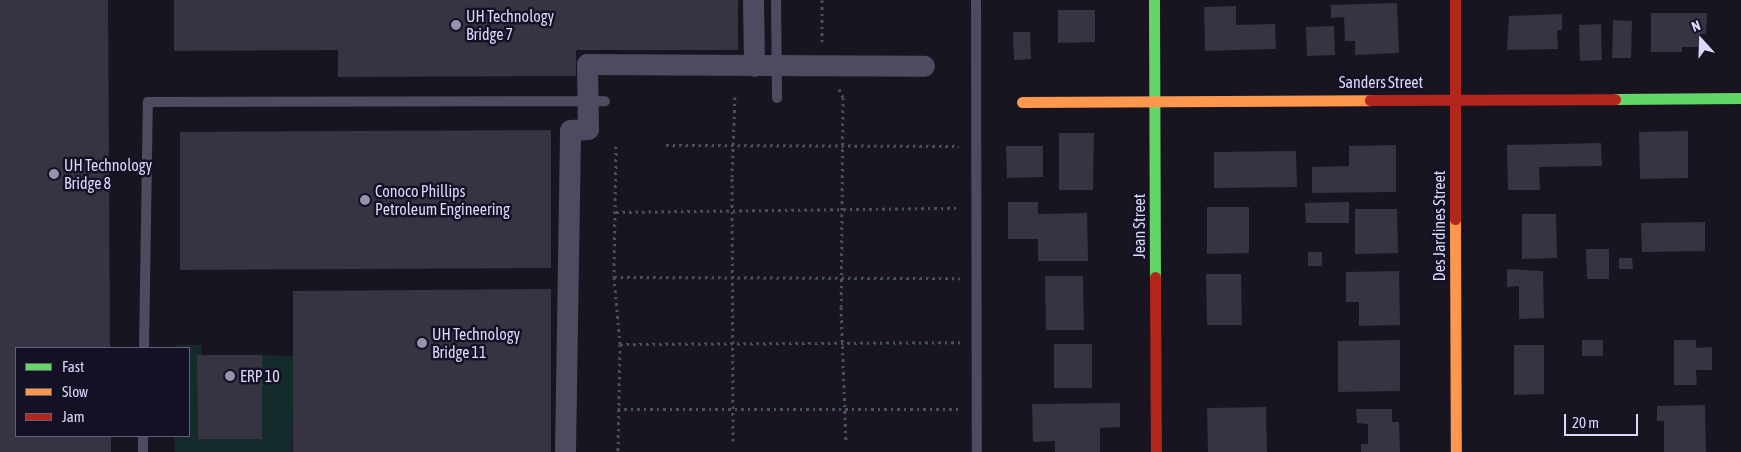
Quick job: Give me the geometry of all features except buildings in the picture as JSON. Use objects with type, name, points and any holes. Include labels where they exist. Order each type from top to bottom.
[{"type":"street","points":[[753,0],[754,66]]},
{"type":"street","name":"Jean Street","points":[[1154,0],[1156,452]]},
{"type":"street","name":"Des Jardines Street","points":[[1455,0],[1456,452]]},
{"type":"street","points":[[565,452],[570,130],[588,129],[596,101],[587,64],[924,66]]},
{"type":"street","name":"Sanders Street","points":[[1022,102],[1455,98],[1741,98]]},
{"type":"lane","points":[[776,0],[777,98]]},
{"type":"lane","points":[[976,0],[977,452]]},
{"type":"lane","points":[[144,347],[148,102],[596,101]]},
{"type":"lane","points":[[143,437],[143,452]]},
{"type":"path","points":[[733,441],[732,210],[735,97]]},
{"type":"path","points":[[843,97],[841,343],[846,442]]},
{"type":"path","points":[[666,145],[959,145]]},
{"type":"path","points":[[616,146],[614,277],[620,344],[618,452]]},
{"type":"path","points":[[616,212],[959,208]]},
{"type":"path","points":[[614,277],[960,277],[960,284]]},
{"type":"path","points":[[960,334],[960,351]]},
{"type":"path","points":[[620,344],[960,342]]},
{"type":"path","points":[[961,401],[961,417]]},
{"type":"path","points":[[618,409],[961,409]]},
{"type":"green space","points":[[176,345],[202,345],[200,438],[261,355],[294,356],[292,452],[175,452],[174,437],[190,437],[190,347],[176,347]]},
{"type":"traffic: fast","points":[[1154,0],[1155,277]]},
{"type":"traffic: fast","points":[[1615,99],[1741,98]]},
{"type":"traffic: slow","points":[[1022,102],[1370,100]]},
{"type":"traffic: slow","points":[[1455,219],[1456,452]]},
{"type":"traffic: jam","points":[[1455,0],[1455,219]]},
{"type":"traffic: jam","points":[[1370,100],[1615,99]]},
{"type":"traffic: jam","points":[[1155,277],[1156,452]]},
{"type":"place","name":"UH Technology Bridge 7","points":[[456,25]]},
{"type":"place","name":"UH Technology Bridge 8","points":[[54,174]]},
{"type":"place","name":"Conoco Phillips Petroleum Engineering","points":[[365,200]]},
{"type":"place","name":"UH Technology Bridge 11","points":[[422,343]]},
{"type":"place","name":"ERP 10","points":[[230,376]]}]
